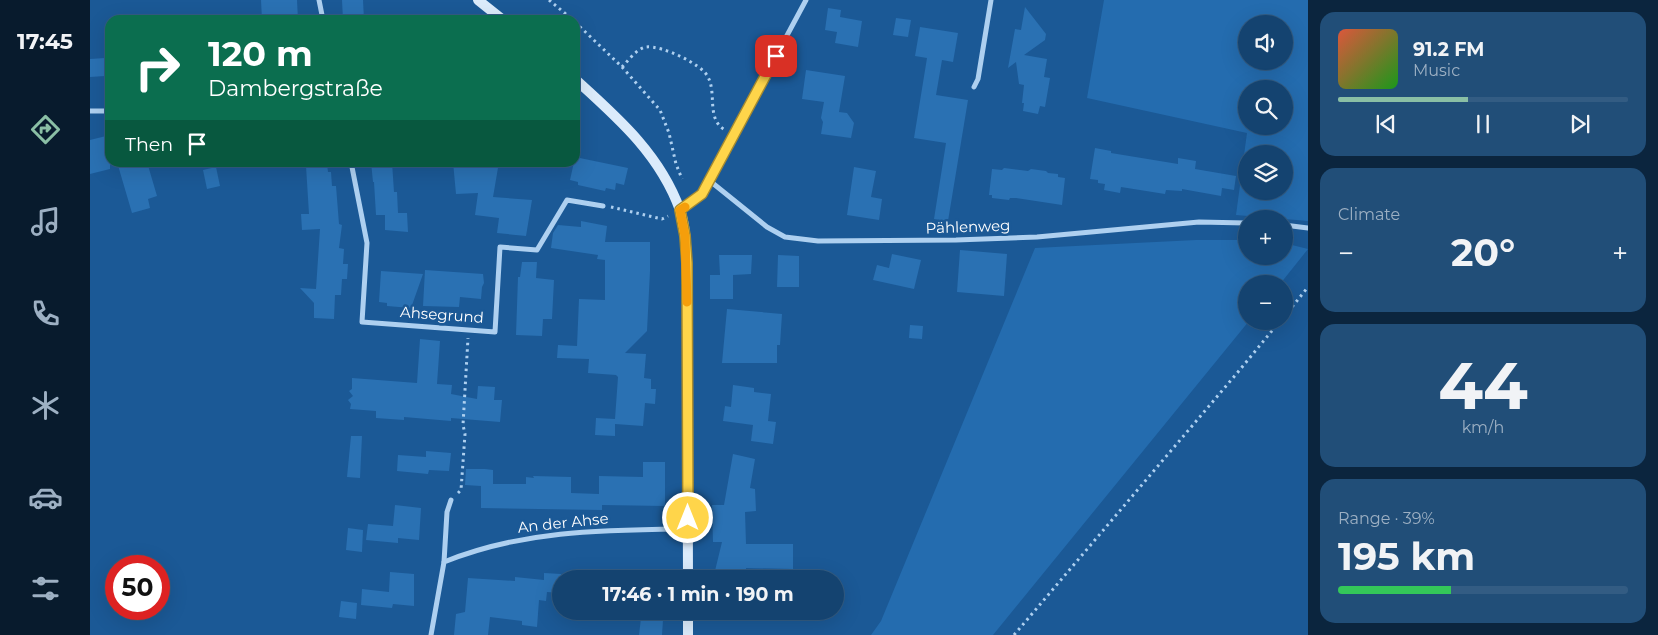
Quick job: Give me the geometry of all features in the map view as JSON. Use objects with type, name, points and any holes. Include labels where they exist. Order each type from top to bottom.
[{"type":"main road","points":[[478,0],[497,15]]},
{"type":"main road","points":[[580,83],[621,120],[643,144],[664,176],[680,210],[685,236],[687,263],[688,570]]},
{"type":"main road","points":[[688,620],[688,635]]},
{"type":"street","points":[[319,0],[322,15]]},
{"type":"street","points":[[680,210],[702,194],[710,181],[732,134],[806,0]]},
{"type":"street","points":[[974,87],[978,79],[991,0]]},
{"type":"street","points":[[90,110],[105,111]]},
{"type":"street","name":"Ahsegrund","points":[[352,167],[366,243],[362,322],[495,332],[500,248],[537,250],[567,200],[603,206]]},
{"type":"street","name":"Pählenweg","points":[[710,181],[766,227],[785,237],[818,241],[974,240],[1037,237],[1170,223],[1238,223]]},
{"type":"street","points":[[1293,226],[1308,228]]},
{"type":"street","points":[[431,635],[444,562],[447,512],[451,500]]},
{"type":"street","name":"An der Ahse","points":[[444,562],[466,552],[509,541],[556,534],[602,530],[688,529]]},
{"type":"path","points":[[549,0],[567,15]]},
{"type":"path","points":[[580,27],[622,66],[660,110],[669,133],[676,164],[692,203]]},
{"type":"path","points":[[622,66],[637,51],[645,47],[656,48],[689,61],[707,74],[711,84],[714,119],[720,127],[732,134]]},
{"type":"path","points":[[603,206],[662,219],[680,210]]},
{"type":"path","points":[[1293,305],[1308,287]]},
{"type":"path","points":[[451,500],[462,490],[468,330]]},
{"type":"path","points":[[1014,635],[1273,330]]},
{"type":"shaded area","points":[[1104,0],[1308,0],[1308,221],[1293,220],[1293,210],[1238,210],[1238,215],[1236,215],[1238,200],[1293,200],[1293,145],[1245,145],[1247,135],[1293,135],[1293,80],[1238,80],[1238,131],[1087,98]]},
{"type":"shaded area","points":[[1196,240],[1238,240],[1238,265],[1293,265],[1293,245],[1308,249],[1287,275],[1238,275],[1238,330],[1242,330],[993,635],[871,635],[881,621],[1035,248]]},
{"type":"building","points":[[261,0],[297,0],[298,15],[262,15]]},
{"type":"building","points":[[342,0],[363,0],[364,15],[343,15]]},
{"type":"building","points":[[1025,7],[1046,34],[1045,40],[1024,55],[1047,59],[1044,77],[1050,78],[1045,107],[1040,106],[1038,114],[1023,111],[1024,85],[1019,84],[1016,62],[1008,68],[1015,29],[1021,30]]},
{"type":"building","points":[[828,8],[841,10],[840,17],[862,21],[858,47],[835,43],[837,32],[825,30]]},
{"type":"building","points":[[896,18],[911,20],[908,37],[893,35]]},
{"type":"building","points":[[920,27],[958,33],[953,62],[942,60],[936,95],[968,100],[948,221],[934,219],[946,143],[914,138],[927,58],[915,56]]},
{"type":"building","points":[[105,58],[105,76],[90,77],[90,59]]},
{"type":"building","points":[[806,70],[845,76],[839,112],[847,113],[854,123],[851,138],[821,134],[824,102],[802,99]]},
{"type":"building","points":[[105,136],[105,167],[110,167],[110,169],[90,174],[90,140]]},
{"type":"building","points":[[1095,148],[1111,151],[1111,153],[1178,164],[1178,158],[1196,161],[1195,169],[1236,176],[1234,190],[1222,188],[1221,196],[1182,189],[1182,191],[1166,190],[1165,194],[1121,187],[1120,193],[1104,190],[1105,184],[1098,183],[1098,180],[1090,179]]},
{"type":"building","points":[[580,158],[628,168],[624,185],[616,183],[615,190],[606,188],[605,191],[578,185],[578,182],[570,180],[573,167],[580,167]]},
{"type":"building","points":[[118,167],[148,167],[157,196],[148,199],[150,208],[132,213]]},
{"type":"building","points":[[216,167],[220,186],[207,189],[203,170]]},
{"type":"building","points":[[306,167],[327,167],[328,172],[331,172],[332,186],[336,186],[339,224],[342,225],[339,248],[344,249],[343,264],[348,264],[347,279],[342,279],[341,295],[335,295],[334,319],[314,318],[314,303],[300,288],[316,289],[320,229],[302,230],[301,214],[309,214]]},
{"type":"building","points":[[372,167],[392,167],[394,192],[397,192],[398,213],[407,213],[408,232],[385,230],[385,215],[376,215]]},
{"type":"building","points":[[453,167],[498,167],[493,197],[532,200],[526,236],[497,233],[499,218],[475,215],[478,193],[456,194]]},
{"type":"building","points":[[854,167],[876,171],[871,197],[882,199],[879,220],[847,215]]},
{"type":"building","points":[[1004,168],[1046,171],[1065,178],[1062,205],[1016,198],[1010,198],[1009,200],[992,198],[992,195],[989,195],[992,169],[1002,170]]},
{"type":"building","points":[[581,221],[607,226],[605,242],[650,242],[647,331],[625,353],[646,354],[644,378],[651,379],[651,389],[656,389],[655,404],[645,403],[643,426],[615,424],[615,436],[595,435],[596,418],[615,419],[618,377],[616,375],[588,373],[589,359],[557,358],[558,345],[577,346],[579,299],[605,300],[605,260],[597,259],[598,255],[551,248],[553,233],[558,225],[581,227]]},
{"type":"building","points":[[960,250],[1007,254],[1004,296],[957,292]]},
{"type":"building","points":[[892,254],[921,260],[914,289],[873,280],[877,265],[889,268]]},
{"type":"building","points":[[719,255],[752,255],[751,274],[733,275],[733,299],[710,299],[710,275],[720,275]]},
{"type":"building","points":[[778,255],[799,256],[799,287],[777,287]]},
{"type":"building","points":[[522,262],[537,262],[536,278],[554,280],[552,319],[543,319],[542,336],[516,335],[518,277],[520,277]]},
{"type":"building","points":[[425,270],[483,274],[484,283],[481,299],[460,297],[459,307],[423,306]]},
{"type":"building","points":[[381,271],[423,274],[411,308],[387,306],[387,303],[379,302]]},
{"type":"building","points":[[727,309],[782,314],[780,345],[777,345],[777,363],[722,363]]},
{"type":"building","points":[[910,325],[923,326],[922,339],[909,338]]},
{"type":"building","points":[[420,339],[440,341],[437,384],[452,385],[451,394],[477,399],[478,386],[495,387],[494,400],[502,400],[500,422],[451,418],[451,421],[404,417],[404,420],[376,418],[376,411],[350,409],[351,404],[348,400],[353,396],[349,391],[352,389],[352,378],[417,383]]},
{"type":"building","points":[[733,385],[754,388],[754,392],[771,394],[768,421],[776,422],[773,444],[751,441],[753,425],[723,421],[725,406],[731,407]]},
{"type":"building","points":[[351,436],[362,436],[360,478],[347,477]]},
{"type":"building","points":[[426,451],[451,453],[449,471],[429,470],[428,474],[397,471],[398,455],[426,457]]},
{"type":"building","points":[[733,454],[755,459],[750,488],[755,489],[756,511],[745,512],[746,544],[793,544],[793,569],[746,568],[746,570],[715,570],[722,542],[713,542],[712,505],[724,505]]},
{"type":"building","points":[[643,462],[665,462],[665,506],[602,505],[602,510],[481,508],[481,486],[465,485],[466,469],[485,469],[493,470],[493,484],[526,484],[526,477],[534,478],[533,476],[571,477],[571,493],[599,494],[599,476],[643,477]]},
{"type":"building","points":[[395,505],[421,508],[419,540],[398,538],[398,543],[366,540],[368,524],[393,526]]},
{"type":"building","points":[[348,528],[363,530],[362,552],[346,550]]},
{"type":"building","points":[[390,572],[414,574],[414,606],[393,604],[392,608],[361,605],[362,589],[389,592]]},
{"type":"building","points":[[544,573],[552,573],[552,592],[547,592],[546,601],[539,600],[537,627],[522,625],[522,621],[490,617],[488,635],[454,635],[456,614],[465,612],[468,578],[515,581],[515,577],[544,580]]},
{"type":"building","points":[[341,601],[357,603],[356,619],[339,617]]},
{"type":"building","points":[[641,620],[663,620],[662,635],[639,635]]},
{"type":"slow traffic","points":[[685,207],[680,210],[685,236],[687,302]]},
{"type":"route","points":[[688,518],[687,263],[685,236],[680,210],[702,194],[732,134],[776,56]]}]
